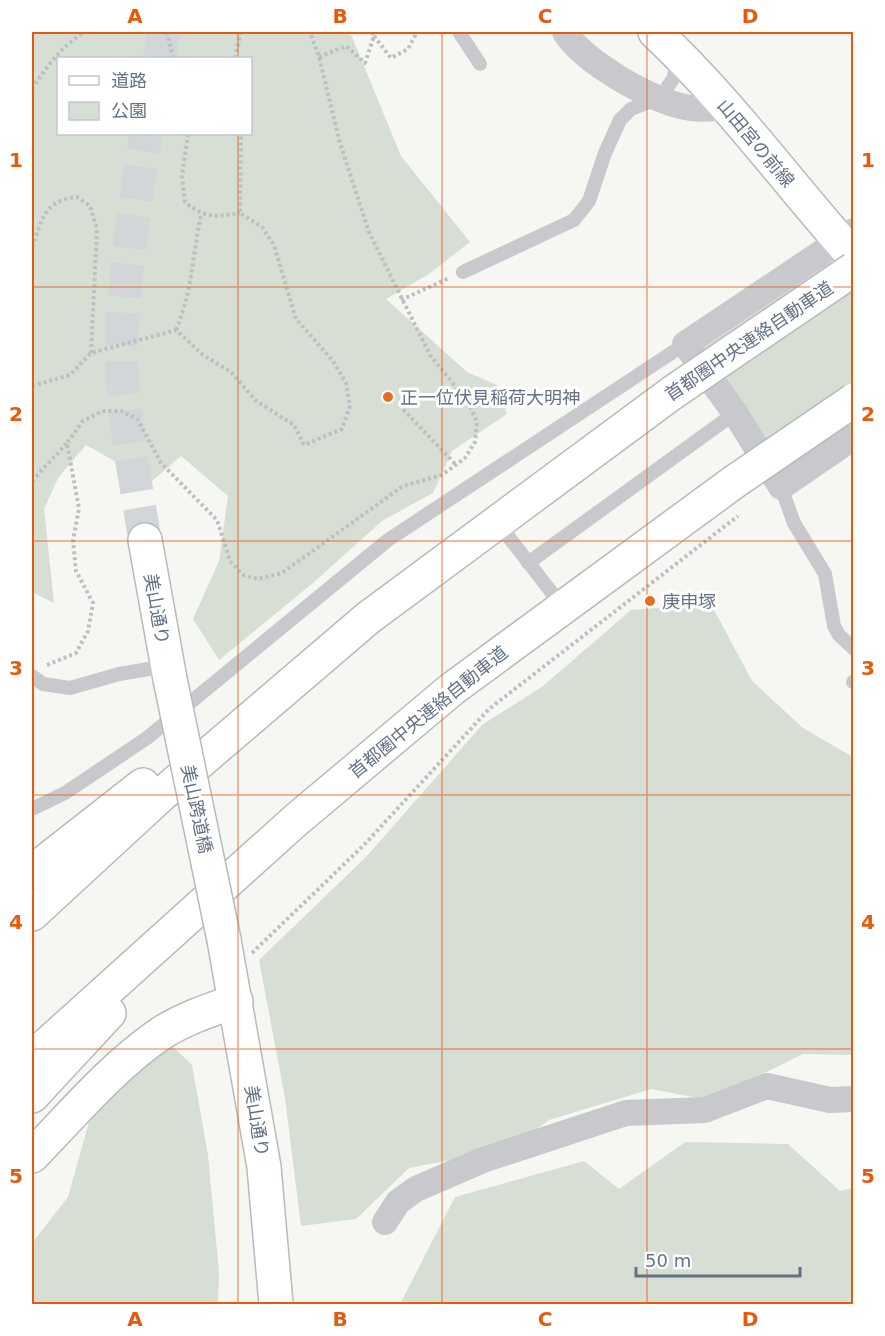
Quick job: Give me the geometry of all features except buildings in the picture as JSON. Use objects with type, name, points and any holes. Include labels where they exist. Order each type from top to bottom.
[{"type":"main road","name":"山田宮の前線","points":[[655,32],[680,55],[848,243]]},
{"type":"main road","name":"首都圏中央連絡自動車道","points":[[32,914],[161,795],[368,618],[672,393],[854,270]]},
{"type":"main road","name":"首都圏中央連絡自動車道","points":[[32,1058],[296,820],[452,689],[734,482],[854,400]]},
{"type":"main road","name":"美山通り","points":[[145,540],[168,672]]},
{"type":"main road","points":[[32,872],[297,665],[368,618]]},
{"type":"main road","name":"美山跨道橋","points":[[168,672],[230,970]]},
{"type":"main road","points":[[32,1096],[296,820]]},
{"type":"main road","points":[[32,1156],[127,1061],[160,1035],[189,1018],[230,970]]},
{"type":"main road","name":"美山通り","points":[[230,970],[264,1167],[276,1305]]},
{"type":"street","points":[[565,32],[593,59],[617,76],[660,98],[688,108],[727,107]]},
{"type":"street","points":[[848,243],[686,344],[735,413],[781,487],[854,437]]},
{"type":"street","points":[[385,1222],[398,1202],[416,1188],[483,1160],[626,1113],[705,1110],[766,1086],[830,1100],[854,1099]]},
{"type":"lane","points":[[459,32],[480,64]]},
{"type":"lane","points":[[463,272],[574,220],[589,201],[605,153],[620,120],[631,109],[660,98],[673,78],[680,55]]},
{"type":"lane","points":[[32,809],[64,793],[147,738],[388,540],[686,344]]},
{"type":"lane","points":[[528,563],[735,413]]},
{"type":"lane","points":[[781,487],[794,523],[825,574],[834,626],[839,635],[854,649]]},
{"type":"lane","points":[[497,522],[563,606]]},
{"type":"lane","points":[[32,676],[43,684],[70,688],[119,674],[168,672]]},
{"type":"path","points":[[32,89],[48,63],[68,42],[84,32]]},
{"type":"path","points":[[167,32],[173,57]]},
{"type":"path","points":[[236,57],[241,32]]},
{"type":"path","points":[[258,579],[282,573],[403,486],[442,475],[456,465],[465,458],[475,442],[477,422],[468,402],[430,355],[369,232],[340,143],[320,57],[310,32]]},
{"type":"path","points":[[373,34],[391,58],[408,49],[417,32]]},
{"type":"path","points":[[320,57],[346,46],[365,63],[373,34]]},
{"type":"path","points":[[176,330],[203,355],[231,372],[255,400],[294,425],[304,445],[342,429],[350,406],[346,383],[333,361],[296,319],[274,245],[262,227],[240,213],[219,216],[201,215],[185,202],[182,176],[188,135]]},
{"type":"path","points":[[240,213],[241,135]]},
{"type":"path","points":[[32,247],[45,213],[58,199],[76,197],[90,206],[97,229],[92,353]]},
{"type":"path","points":[[176,330],[187,305],[194,273],[194,248],[201,215]]},
{"type":"path","points":[[401,300],[463,272]]},
{"type":"path","points":[[32,386],[70,375],[92,353],[176,330]]},
{"type":"path","points":[[399,405],[456,465]]},
{"type":"path","points":[[32,481],[67,443]]},
{"type":"path","points":[[465,458],[472,466]]},
{"type":"path","points":[[230,970],[254,952],[364,845],[489,709],[742,513]]},
{"type":"green space","points":[[32,32],[350,32],[401,156],[470,242],[429,274],[386,299],[467,372],[497,385],[507,414],[452,451],[433,493],[382,521],[313,583],[219,660],[193,619],[219,561],[228,496],[181,456],[151,482],[86,445],[58,478],[44,509],[54,603],[32,592]]},
{"type":"green space","points":[[825,256],[853,289],[853,392],[772,446],[698,345]]},
{"type":"green space","points":[[711,604],[752,681],[803,728],[853,757],[853,1055],[803,1054],[709,1100],[651,1089],[549,1120],[509,1149],[409,1168],[356,1219],[301,1226],[285,1098],[259,960],[367,856],[482,725],[543,686],[631,610]]},
{"type":"green space","points":[[168,1042],[192,1065],[208,1155],[219,1273],[218,1304],[32,1304],[32,1243],[68,1197],[97,1093]]},
{"type":"green space","points":[[685,1142],[788,1144],[840,1191],[853,1188],[853,1304],[400,1304],[455,1197],[584,1161],[619,1189]]},
{"type":"tunnel","points":[[159,57],[164,32]]},
{"type":"tunnel","points":[[145,540],[125,411],[122,332],[128,257],[146,135]]},
{"type":"place","name":"正一位伏見稲荷大明神","points":[[388,397]]},
{"type":"place","name":"庚申塚","points":[[650,601]]}]
